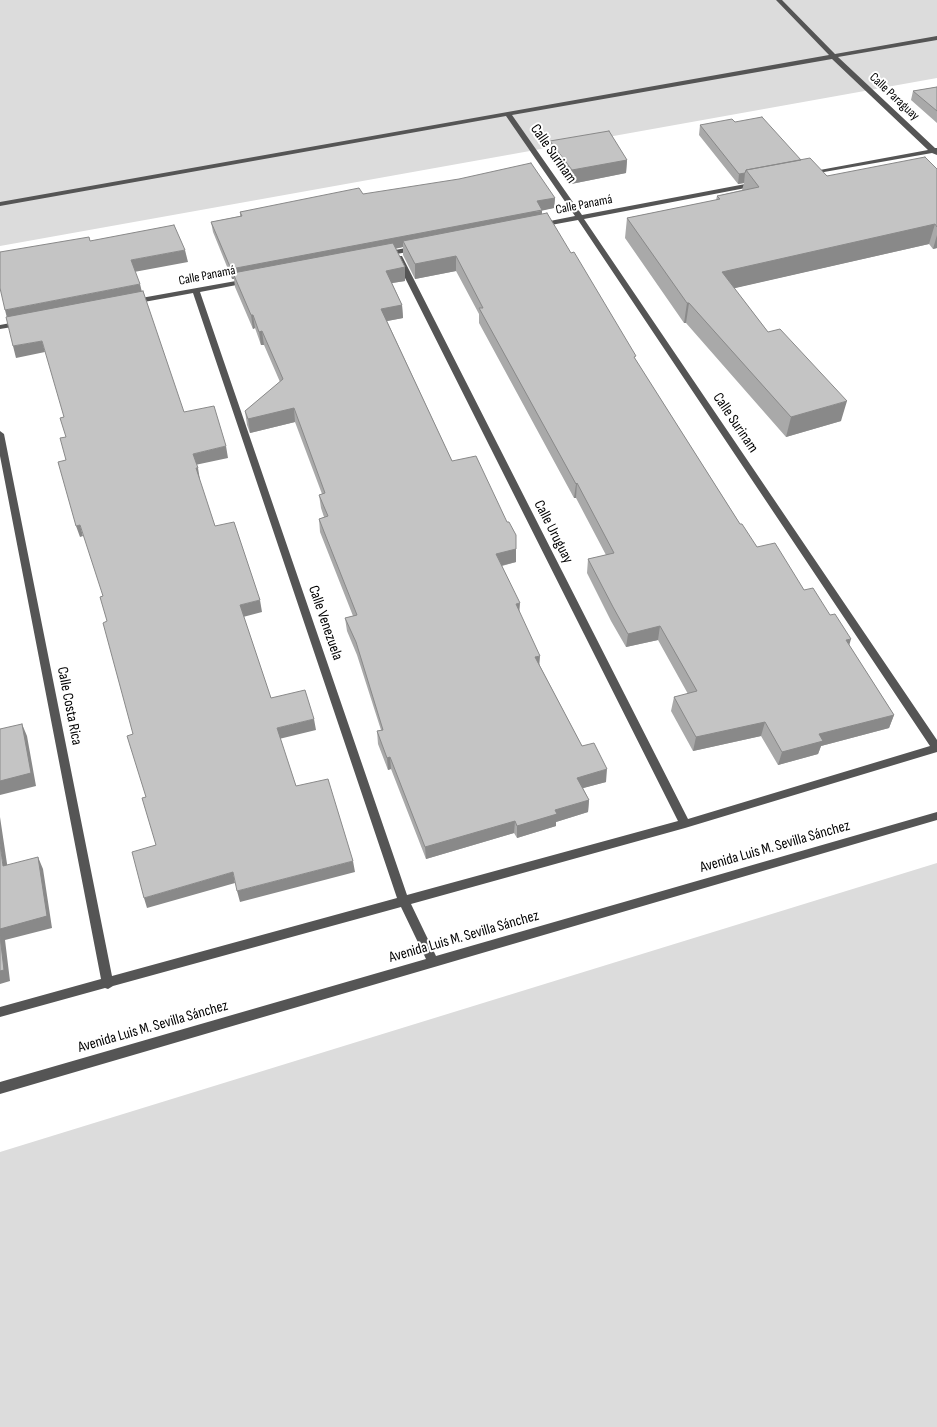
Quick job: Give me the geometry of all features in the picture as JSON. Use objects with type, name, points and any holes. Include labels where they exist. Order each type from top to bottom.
[{"type":"street","name":"Calle Paraguay","points":[[779,0],[834,57],[936,152]]},
{"type":"street","points":[[0,204],[937,38]]},
{"type":"street","name":"Calle Surinam","points":[[508,114],[580,218],[937,748]]},
{"type":"street","points":[[800,176],[936,152]]},
{"type":"street","name":"Calle Panamá","points":[[534,226],[760,183]]},
{"type":"street","points":[[380,255],[427,246]]},
{"type":"street","name":"Calle Uruguay","points":[[396,252],[685,824]]},
{"type":"street","name":"Calle Panamá","points":[[125,304],[257,279]]},
{"type":"street","name":"Calle Venezuela","points":[[196,291],[404,902],[433,961]]},
{"type":"street","points":[[0,328],[31,322]]},
{"type":"street","name":"Calle Costa Rica","points":[[0,434],[108,984]]},
{"type":"street","points":[[0,1012],[108,984],[685,824],[937,748]]},
{"type":"street","name":"Avenida Luis M. Sevilla Sánchez","points":[[0,1088],[433,961],[937,816]]},
{"type":"shaded area","points":[[0,0],[937,0],[937,78],[0,246]]},
{"type":"shaded area","points":[[937,863],[937,1427],[0,1427],[0,1152]]},
{"type":"building","points":[[937,87],[937,111],[913,91]]},
{"type":"building","points":[[762,117],[801,160],[746,170],[745,173],[739,174],[700,125],[732,119],[735,122]]},
{"type":"building","points":[[609,131],[627,160],[572,170],[550,141]]},
{"type":"building","points":[[925,157],[937,169],[937,227],[935,224],[722,272],[768,332],[780,329],[847,401],[791,417],[689,303],[687,303],[627,218],[720,199],[717,196],[759,187],[746,170],[810,158],[827,176]]},
{"type":"building","points":[[531,163],[555,198],[537,201],[542,210],[231,269],[211,222],[242,216],[240,212],[359,188],[363,194],[459,179]]},
{"type":"building","points":[[547,213],[571,253],[574,252],[636,356],[634,357],[740,524],[742,524],[757,547],[775,543],[804,590],[813,588],[830,615],[835,614],[851,639],[846,640],[894,715],[819,734],[823,741],[782,752],[765,722],[696,737],[674,697],[697,691],[660,626],[628,634],[613,607],[588,559],[614,553],[577,483],[576,484],[479,308],[483,308],[456,256],[415,264],[403,241]]},
{"type":"building","points":[[174,225],[185,250],[131,260],[140,284],[5,310],[0,288],[0,252],[89,237],[90,241]]},
{"type":"building","points":[[393,243],[405,267],[386,271],[402,305],[381,309],[452,461],[476,456],[507,522],[509,522],[516,535],[516,549],[496,554],[520,603],[516,604],[540,656],[535,657],[582,746],[594,743],[607,769],[577,778],[589,800],[555,810],[557,814],[517,826],[515,821],[425,847],[390,757],[387,758],[377,731],[383,730],[356,642],[345,618],[357,615],[319,519],[328,516],[319,495],[325,493],[294,408],[248,419],[245,411],[283,379],[262,331],[259,332],[253,315],[251,315],[233,273]]},
{"type":"building","points":[[143,291],[184,412],[214,406],[226,446],[193,454],[198,468],[196,468],[215,526],[234,522],[260,600],[240,605],[271,698],[305,690],[314,719],[277,728],[296,786],[328,779],[353,861],[237,891],[233,872],[144,898],[132,852],[156,845],[142,798],[146,797],[127,736],[133,734],[103,623],[107,621],[100,597],[103,596],[80,525],[76,526],[58,462],[66,460],[60,438],[66,437],[60,418],[64,417],[42,341],[13,346],[6,317]]},
{"type":"building","points":[[22,724],[31,773],[0,781],[0,729]]},
{"type":"building","points":[[0,844],[3,866],[38,857],[47,916],[0,929]]},
{"type":"building","points":[[0,936],[4,970],[0,971]]}]
